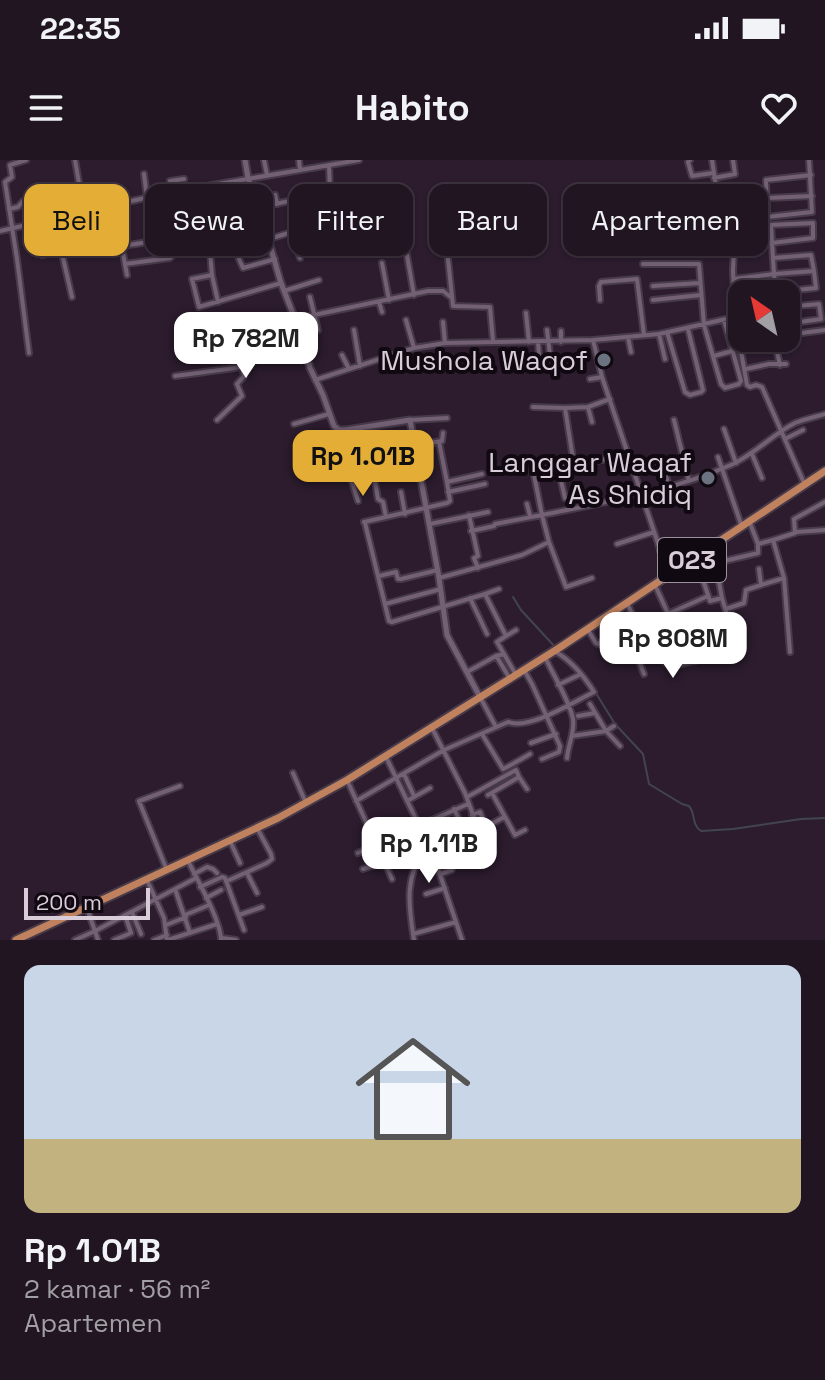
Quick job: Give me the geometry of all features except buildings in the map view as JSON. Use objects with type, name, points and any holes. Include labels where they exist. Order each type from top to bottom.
[{"type":"main road","name":"023","points":[[16,940],[257,828],[347,780],[588,630],[825,471]]},
{"type":"street","points":[[26,160],[10,165],[12,177],[3,189],[9,209],[29,353]]},
{"type":"street","points":[[75,160],[79,184]]},
{"type":"street","points":[[245,160],[250,184]]},
{"type":"street","points":[[264,160],[267,175]]},
{"type":"street","points":[[299,160],[300,170]]},
{"type":"street","points":[[215,184],[300,170],[321,163],[329,165],[359,160]]},
{"type":"street","points":[[690,160],[692,176],[735,174],[733,160]]},
{"type":"street","points":[[715,184],[712,161],[720,160]]},
{"type":"street","points":[[768,217],[812,212],[809,160]]},
{"type":"street","points":[[328,184],[329,165]]},
{"type":"street","points":[[144,174],[145,184]]},
{"type":"street","points":[[766,184],[768,179],[811,175]]},
{"type":"street","points":[[170,184],[170,181],[184,179]]},
{"type":"street","points":[[275,195],[277,204]]},
{"type":"street","points":[[768,199],[812,196]]},
{"type":"street","points":[[9,209],[18,207],[24,201]]},
{"type":"street","points":[[273,205],[289,202]]},
{"type":"street","points":[[813,223],[813,239],[770,243],[771,225],[813,223]]},
{"type":"street","points":[[0,231],[24,225]]},
{"type":"street","points":[[768,226],[775,280]]},
{"type":"street","points":[[273,238],[292,232],[300,258]]},
{"type":"street","points":[[125,264],[172,256],[168,239],[129,245]]},
{"type":"street","points":[[273,252],[305,352],[334,426],[339,430],[358,501]]},
{"type":"street","points":[[773,258],[811,255],[816,288],[800,290]]},
{"type":"street","points":[[63,256],[72,297]]},
{"type":"street","points":[[124,256],[127,275]]},
{"type":"street","points":[[210,256],[218,302]]},
{"type":"street","points":[[407,256],[414,295]]},
{"type":"street","points":[[734,256],[734,279],[814,271]]},
{"type":"street","points":[[239,259],[243,268],[275,259]]},
{"type":"street","points":[[448,259],[453,306],[490,307],[493,341]]},
{"type":"street","points":[[382,263],[389,300]]},
{"type":"street","points":[[643,264],[698,263],[704,325],[723,388],[739,384],[741,379],[732,352]]},
{"type":"street","points":[[212,275],[192,279],[198,306],[281,283]]},
{"type":"street","points":[[600,300],[601,282],[637,279],[644,335]]},
{"type":"street","points":[[284,291],[319,280]]},
{"type":"street","points":[[653,286],[700,283]]},
{"type":"street","points":[[295,319],[439,290],[452,298]]},
{"type":"street","points":[[653,300],[701,295]]},
{"type":"street","points":[[310,297],[318,330]]},
{"type":"street","points":[[379,302],[382,312]]},
{"type":"street","points":[[800,306],[819,304],[821,319],[800,322]]},
{"type":"street","points":[[526,313],[529,342]]},
{"type":"street","points":[[318,379],[414,348],[445,343],[593,340],[659,334],[728,319]]},
{"type":"street","points":[[406,320],[414,348]]},
{"type":"street","points":[[724,320],[728,336]]},
{"type":"street","points":[[443,322],[445,343]]},
{"type":"street","points":[[667,332],[685,394],[690,395],[703,390],[688,329]]},
{"type":"street","points":[[354,330],[360,366]]},
{"type":"street","points":[[547,330],[550,357],[554,362]]},
{"type":"street","points":[[800,334],[825,330]]},
{"type":"street","points":[[561,331],[561,342]]},
{"type":"street","points":[[659,334],[665,359]]},
{"type":"street","points":[[628,337],[631,352]]},
{"type":"street","points":[[593,340],[602,377],[669,575]]},
{"type":"street","points":[[538,342],[540,368]]},
{"type":"street","points":[[217,420],[242,396],[237,385],[244,376],[244,355],[274,359],[305,352]]},
{"type":"street","points":[[714,356],[728,352]]},
{"type":"street","points":[[742,352],[747,385],[762,387],[805,484]]},
{"type":"street","points":[[777,352],[780,365]]},
{"type":"street","points":[[342,355],[349,369]]},
{"type":"street","points":[[745,369],[786,364]]},
{"type":"street","points":[[175,376],[242,367]]},
{"type":"street","points":[[590,379],[602,377]]},
{"type":"street","points":[[533,407],[588,407],[611,399]]},
{"type":"street","points":[[588,407],[592,422]]},
{"type":"street","points":[[565,408],[574,465]]},
{"type":"street","points":[[294,424],[329,414]]},
{"type":"street","points":[[471,531],[689,481],[736,463],[797,423],[825,414]]},
{"type":"street","points":[[339,430],[346,426],[447,418]]},
{"type":"street","points":[[410,420],[447,635],[496,727]]},
{"type":"street","points":[[674,420],[689,481]]},
{"type":"street","points":[[724,429],[736,463]]},
{"type":"street","points":[[785,439],[803,430]]},
{"type":"street","points":[[415,445],[439,442],[443,440],[443,433]]},
{"type":"street","points":[[439,442],[449,502],[364,523],[387,619],[390,622],[444,608],[499,589]]},
{"type":"street","points":[[752,454],[762,478]]},
{"type":"street","points":[[515,465],[521,465],[522,471],[558,468],[628,455]]},
{"type":"street","points":[[664,662],[673,666],[736,651],[716,564],[757,554],[758,544],[746,525],[718,457]]},
{"type":"street","points":[[384,458],[389,477],[419,471]]},
{"type":"street","points":[[349,474],[387,468],[417,458]]},
{"type":"street","points":[[558,468],[565,498]]},
{"type":"street","points":[[533,470],[549,542],[566,587],[592,578]]},
{"type":"street","points":[[373,471],[376,492],[383,502],[386,518]]},
{"type":"street","points":[[665,473],[669,486]]},
{"type":"street","points":[[447,482],[482,474]]},
{"type":"street","points":[[448,492],[485,484]]},
{"type":"street","points":[[401,492],[405,514]]},
{"type":"street","points":[[796,532],[794,519],[825,502]]},
{"type":"street","points":[[527,504],[530,516]]},
{"type":"street","points":[[430,524],[488,512]]},
{"type":"street","points":[[469,515],[478,568]]},
{"type":"street","points":[[758,544],[796,532],[825,530]]},
{"type":"street","points":[[617,544],[654,532]]},
{"type":"street","points":[[773,540],[784,578],[790,652]]},
{"type":"street","points":[[439,578],[526,553],[549,542]]},
{"type":"street","points":[[660,551],[679,542]]},
{"type":"street","points":[[693,560],[711,602],[722,598]]},
{"type":"street","points":[[759,569],[761,585]]},
{"type":"street","points":[[378,576],[396,572],[398,579],[401,579],[438,570]]},
{"type":"street","points":[[702,577],[710,574]]},
{"type":"street","points":[[726,609],[744,603],[746,590],[784,578]]},
{"type":"street","points":[[655,585],[690,662]]},
{"type":"street","points":[[384,604],[441,589]]},
{"type":"street","points":[[485,594],[506,636]]},
{"type":"street","points":[[588,630],[598,644],[708,596]]},
{"type":"street","points":[[470,598],[487,634]]},
{"type":"street","points":[[627,603],[638,626]]},
{"type":"street","points":[[513,677],[497,642],[516,630]]},
{"type":"street","points":[[627,630],[644,674]]},
{"type":"street","points":[[356,801],[460,742],[508,722],[522,724],[547,715],[594,692],[570,661],[556,650]]},
{"type":"street","points":[[467,672],[504,654]]},
{"type":"street","points":[[496,656],[513,677]]},
{"type":"street","points":[[545,657],[573,720],[567,758]]},
{"type":"street","points":[[524,670],[561,750],[542,759]]},
{"type":"street","points":[[558,685],[581,674]]},
{"type":"street","points":[[590,704],[606,731],[620,746]]},
{"type":"street","points":[[578,716],[595,713]]},
{"type":"street","points":[[572,736],[606,731],[614,726]]},
{"type":"street","points":[[432,728],[478,828]]},
{"type":"street","points":[[482,734],[503,769],[516,770],[527,789]]},
{"type":"street","points":[[531,743],[556,734]]},
{"type":"street","points":[[358,853],[454,809],[530,754]]},
{"type":"street","points":[[386,757],[428,844],[462,940]]},
{"type":"street","points":[[293,773],[306,803]]},
{"type":"street","points":[[404,774],[414,796]]},
{"type":"street","points":[[519,777],[490,794],[515,835],[525,830]]},
{"type":"street","points":[[347,780],[392,879]]},
{"type":"street","points":[[167,870],[139,801],[180,786]]},
{"type":"street","points":[[407,801],[430,788]]},
{"type":"street","points":[[454,809],[466,834]]},
{"type":"street","points":[[472,815],[480,812],[486,827],[505,817]]},
{"type":"street","points":[[227,881],[272,859],[257,828]]},
{"type":"street","points":[[424,837],[436,832],[442,836]]},
{"type":"street","points":[[230,841],[240,863]]},
{"type":"street","points":[[428,844],[416,865],[409,890],[414,937],[456,922]]},
{"type":"street","points":[[363,869],[424,850]]},
{"type":"street","points":[[440,874],[473,858]]},
{"type":"street","points":[[188,861],[221,939],[236,940]]},
{"type":"street","points":[[75,940],[175,889],[207,867],[217,873]]},
{"type":"street","points":[[247,873],[257,893]]},
{"type":"street","points":[[200,887],[222,877],[227,881],[244,930]]},
{"type":"street","points":[[147,880],[163,913],[168,938]]},
{"type":"street","points":[[426,894],[445,888]]},
{"type":"street","points":[[175,889],[190,933]]},
{"type":"street","points":[[206,898],[221,890]]},
{"type":"street","points":[[166,925],[209,905]]},
{"type":"street","points":[[239,915],[262,907]]},
{"type":"street","points":[[87,908],[98,940]]},
{"type":"street","points":[[132,912],[141,934]]},
{"type":"street","points":[[114,940],[131,933],[125,915]]},
{"type":"street","points":[[154,940],[217,924]]},
{"type":"waterway","points":[[513,597],[556,648]]},
{"type":"waterway","points":[[570,659],[582,672]]},
{"type":"waterway","points":[[594,690],[615,724],[643,754],[649,784],[689,806],[701,831],[825,818]]},
{"type":"place","name":"Mushola Waqof","points":[[604,360]]},
{"type":"place","name":"Langgar Waqaf As Shidiq","points":[[708,478]]}]
